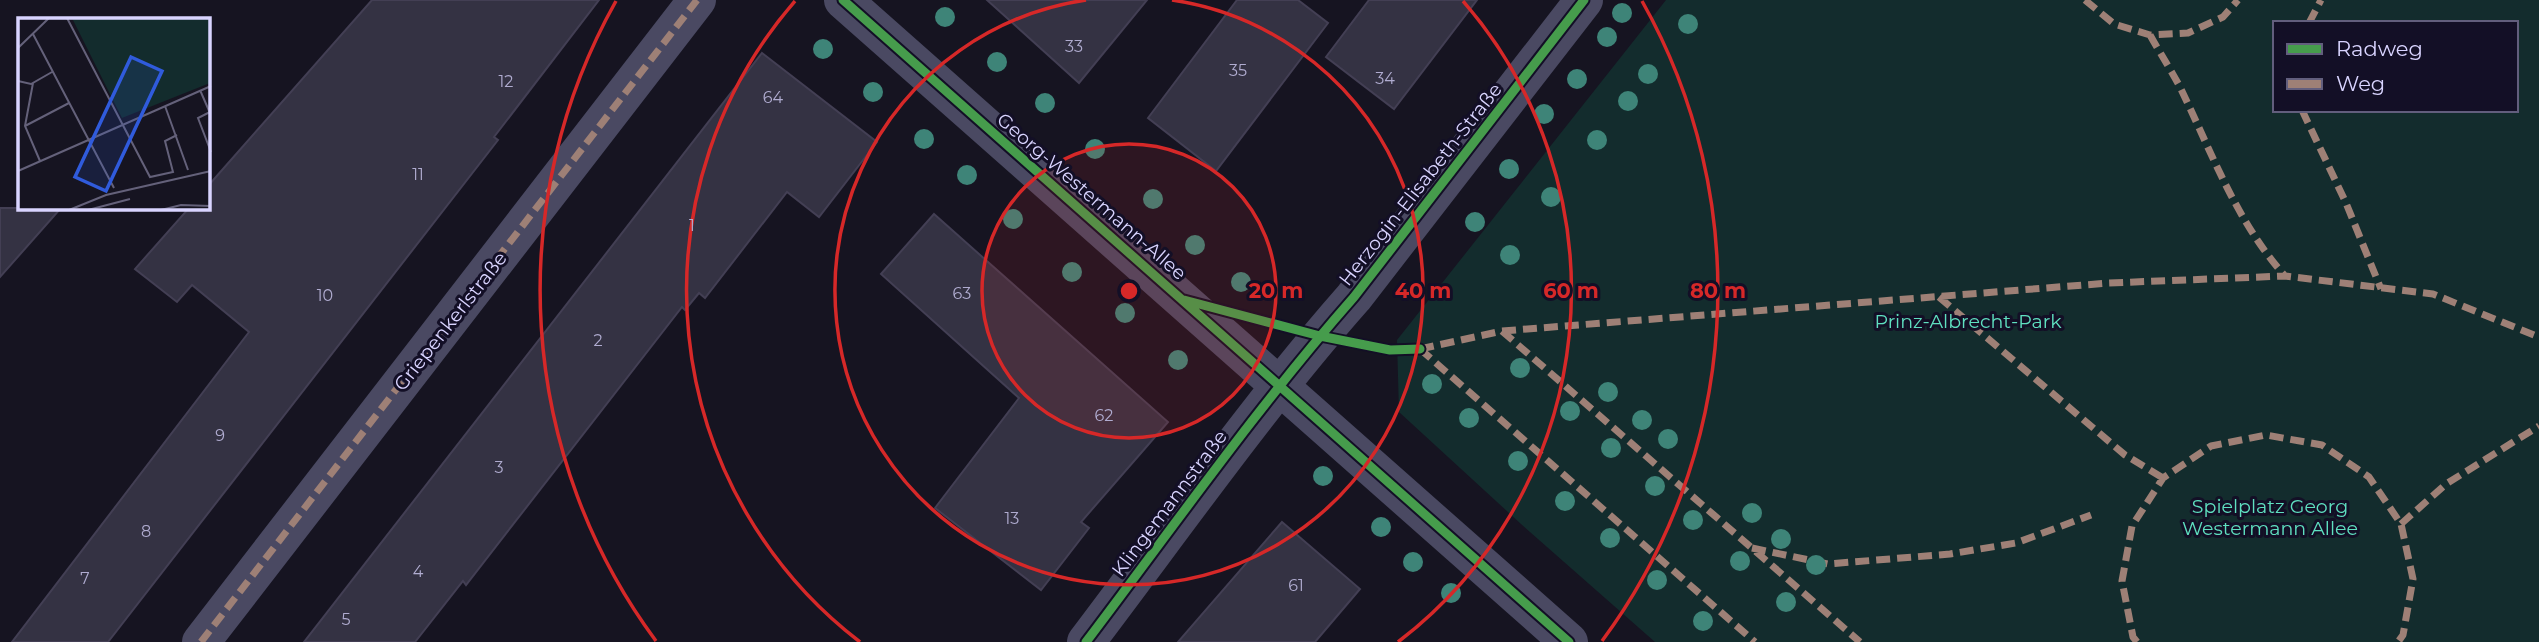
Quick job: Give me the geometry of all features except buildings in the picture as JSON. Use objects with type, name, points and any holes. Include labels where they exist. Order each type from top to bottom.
[{"type":"street","name":"Griepenkerlstraße","points":[[201,642],[697,0]]},
{"type":"street","name":"Georg-Westermann-Allee","points":[[843,0],[1569,642]]},
{"type":"street","name":"Herzogin-Elisabeth-Straße","points":[[1280,386],[1354,297],[1584,0]]},
{"type":"street","name":"Klingemannstraße","points":[[1086,642],[1280,386]]},
{"type":"green space","name":"Prinz-Albrecht-Park","points":[[1666,0],[2539,0],[2539,642],[1655,642],[1399,412],[1397,340]]},
{"type":"marked path","points":[[201,642],[697,0]]},
{"type":"marked path","points":[[2085,0],[2114,24],[2150,35],[2188,33],[2223,17],[2238,0]]},
{"type":"marked path","points":[[2310,21],[2321,0]]},
{"type":"marked path","points":[[2150,35],[2180,87],[2214,161],[2252,233],[2285,276]]},
{"type":"marked path","points":[[2303,112],[2346,203],[2381,289]]},
{"type":"marked path","points":[[1420,349],[1502,331],[2109,283],[2285,276],[2433,294],[2539,337]]},
{"type":"marked path","points":[[1939,297],[2125,455],[2163,478]]},
{"type":"marked path","points":[[1502,331],[1860,642]]},
{"type":"marked path","points":[[1420,349],[1755,642]]},
{"type":"marked path","points":[[2401,524],[2446,484],[2539,426]]},
{"type":"marked path","points":[[2137,642],[2133,637],[2122,581],[2132,526],[2163,478],[2211,446],[2266,435],[2322,445],[2369,477],[2401,524],[2413,579],[2403,635],[2398,642]]},
{"type":"marked path","points":[[1752,548],[1828,564],[1950,554],[2016,543],[2091,515]]},
{"type":"cycle path","points":[[843,0],[1569,642]]},
{"type":"cycle path","points":[[1086,642],[1250,423],[1354,297],[1584,0]]},
{"type":"cycle path","points":[[1184,300],[1320,336],[1390,350],[1420,349]]},
{"type":"park label","name":"Spielplatz Georg Westermann Allee","points":[[2270,517]]}]
